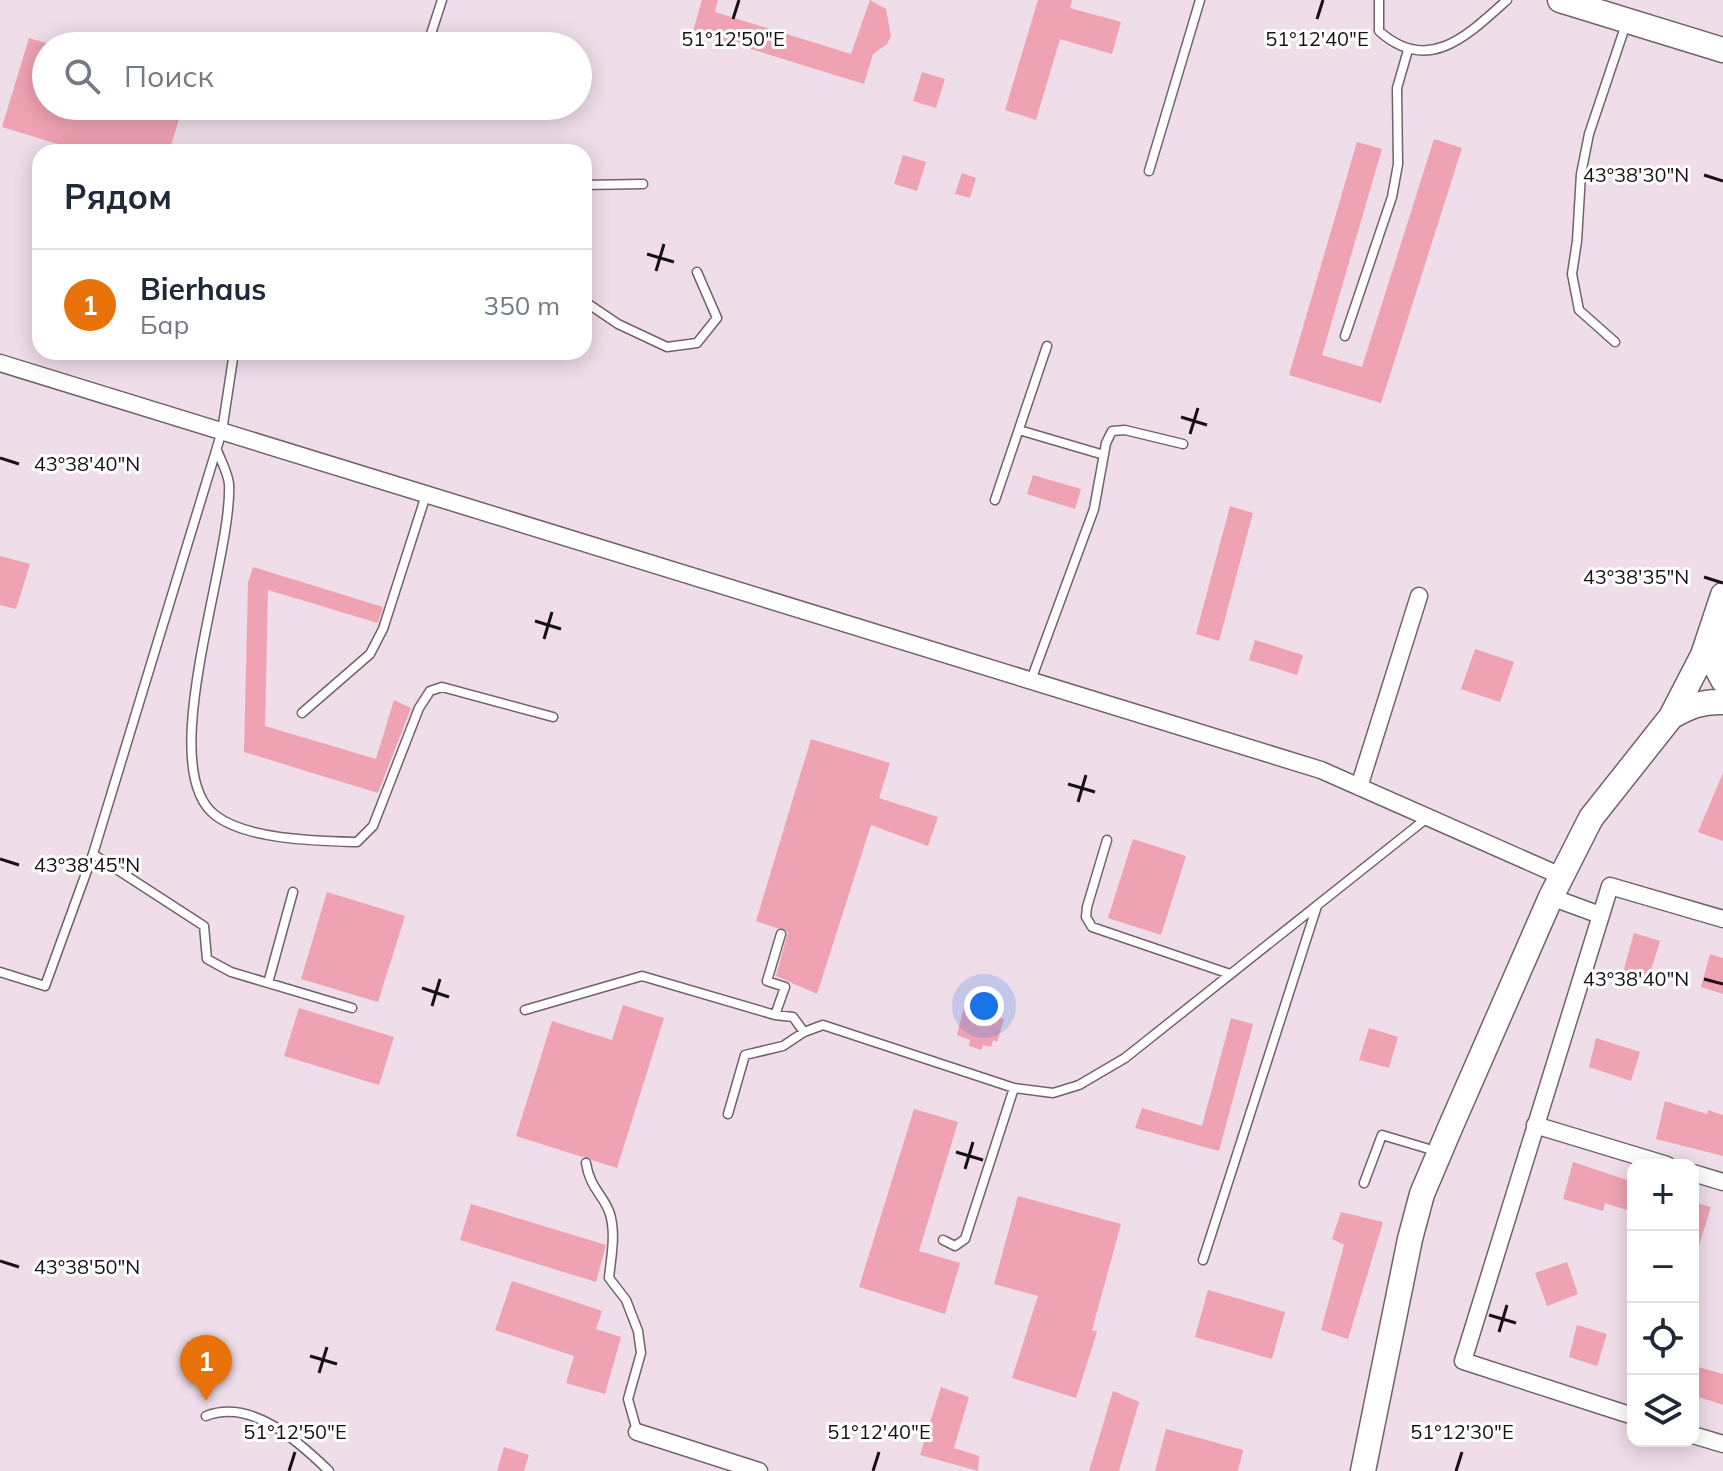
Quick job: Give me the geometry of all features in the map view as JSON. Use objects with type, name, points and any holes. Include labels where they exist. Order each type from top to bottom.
[{"type":"street","points":[[1560,0],[1723,50]]},
{"type":"street","points":[[0,363],[1321,770],[1428,817],[1556,887],[1600,915]]},
{"type":"street","points":[[1363,1471],[1410,1239],[1440,1152],[1556,887],[1591,818],[1671,717],[1687,689],[1723,595]]},
{"type":"street","points":[[1359,787],[1419,596]]},
{"type":"street","points":[[1712,628],[1711,657],[1723,680]]},
{"type":"street","points":[[1671,717],[1689,706],[1708,701],[1723,702]]},
{"type":"street","points":[[1627,1414],[1463,1361],[1610,886],[1723,919]]},
{"type":"street","points":[[1535,1125],[1647,1159]]},
{"type":"street","points":[[1699,1175],[1723,1182]]},
{"type":"street","points":[[637,1432],[759,1471]]},
{"type":"street","points":[[1699,1437],[1723,1444]]},
{"type":"lane","points":[[432,32],[442,0]]},
{"type":"lane","points":[[1149,171],[1200,0]]},
{"type":"lane","points":[[1379,0],[1379,31],[1396,46],[1420,53],[1448,46],[1507,0]]},
{"type":"lane","points":[[1615,342],[1579,310],[1572,274],[1581,174],[1589,134],[1627,21]]},
{"type":"lane","points":[[1345,336],[1392,197],[1398,164],[1397,88],[1408,50]]},
{"type":"lane","points":[[592,185],[643,184]]},
{"type":"lane","points":[[592,306],[618,324],[667,347],[697,343],[717,318],[697,272]]},
{"type":"lane","points":[[995,500],[1047,346]]},
{"type":"lane","points":[[0,972],[45,986],[93,854],[217,449],[233,360]]},
{"type":"lane","points":[[1019,430],[1104,455]]},
{"type":"lane","points":[[1031,681],[1094,509],[1112,431],[1125,430],[1183,444]]},
{"type":"lane","points":[[217,449],[229,481],[228,522],[193,704],[190,752],[195,782],[203,801],[214,815],[255,832],[357,842],[373,826],[419,708],[430,691],[442,687],[553,717]]},
{"type":"lane","points":[[302,713],[370,654],[383,629],[426,494]]},
{"type":"lane","points":[[728,1114],[745,1055],[783,1046],[804,1032],[823,1025],[1014,1088],[1053,1093],[1079,1085],[1125,1058],[1428,817]]},
{"type":"lane","points":[[1107,840],[1087,907],[1086,917],[1092,927],[1230,974]]},
{"type":"lane","points":[[93,854],[204,926],[207,959],[231,972],[352,1008]]},
{"type":"lane","points":[[268,983],[293,892]]},
{"type":"lane","points":[[1203,1260],[1317,905]]},
{"type":"lane","points":[[775,1015],[785,987],[767,981],[781,934]]},
{"type":"lane","points":[[525,1010],[642,976],[775,1015],[793,1017],[804,1032]]},
{"type":"lane","points":[[943,1240],[955,1246],[965,1239],[1014,1088]]},
{"type":"lane","points":[[1364,1183],[1382,1135],[1440,1152]]},
{"type":"lane","points":[[586,1163],[589,1183],[609,1212],[613,1236],[609,1278],[626,1300],[638,1331],[641,1353],[628,1399],[637,1432]]},
{"type":"lane","points":[[206,1416],[221,1410],[273,1424],[329,1471]]},
{"type":"building","points":[[702,0],[718,0],[715,12],[851,54],[870,0],[886,9],[891,36],[887,44],[873,54],[864,84],[693,31]]},
{"type":"building","points":[[1038,0],[1072,0],[1070,8],[1121,22],[1112,54],[1060,39],[1036,120],[1005,110]]},
{"type":"building","points":[[29,38],[32,39],[32,120],[179,120],[171,144],[58,144],[2,127]]},
{"type":"building","points":[[922,72],[945,79],[936,108],[913,101]]},
{"type":"building","points":[[1434,139],[1462,148],[1381,403],[1289,375],[1357,142],[1382,149],[1322,355],[1362,367]]},
{"type":"building","points":[[903,155],[926,162],[917,191],[894,184]]},
{"type":"building","points":[[962,173],[976,178],[970,198],[955,194]]},
{"type":"building","points":[[1033,475],[1081,489],[1075,509],[1027,494]]},
{"type":"building","points":[[1230,506],[1253,513],[1219,641],[1196,634]]},
{"type":"building","points":[[0,556],[30,564],[16,609],[0,605]]},
{"type":"building","points":[[253,567],[383,607],[378,623],[268,590],[265,726],[376,759],[394,700],[411,708],[378,793],[244,752],[248,583]]},
{"type":"building","points":[[1255,640],[1303,655],[1297,675],[1249,660]]},
{"type":"building","points":[[1475,649],[1514,662],[1500,702],[1461,689]]},
{"type":"building","points":[[811,739],[890,763],[879,798],[938,817],[928,846],[871,825],[817,994],[776,976],[788,932],[756,921]]},
{"type":"building","points":[[1723,773],[1723,841],[1698,832]]},
{"type":"building","points":[[1133,839],[1186,856],[1161,935],[1108,918]]},
{"type":"building","points":[[327,892],[405,916],[378,1002],[301,979]]},
{"type":"building","points":[[1634,933],[1660,941],[1648,980],[1623,972]]},
{"type":"building","points":[[1710,954],[1723,958],[1723,994],[1701,987]]},
{"type":"building","points":[[623,1005],[664,1018],[617,1168],[516,1136],[552,1021],[612,1040]]},
{"type":"building","points":[[964,1007],[1004,1019],[997,1042],[993,1040],[991,1047],[983,1045],[981,1050],[969,1046],[970,1040],[957,1035]]},
{"type":"building","points":[[299,1008],[394,1037],[379,1085],[284,1056]]},
{"type":"building","points":[[1231,1018],[1253,1024],[1219,1151],[1135,1128],[1142,1108],[1202,1126]]},
{"type":"building","points":[[1369,1028],[1398,1037],[1389,1068],[1359,1060]]},
{"type":"building","points":[[1596,1038],[1640,1052],[1631,1081],[1589,1067]]},
{"type":"building","points":[[1665,1101],[1707,1114],[1708,1110],[1723,1115],[1723,1156],[1656,1139]]},
{"type":"building","points":[[914,1109],[958,1122],[919,1251],[960,1263],[945,1314],[859,1287]]},
{"type":"building","points":[[1573,1162],[1627,1180],[1627,1210],[1605,1203],[1603,1211],[1563,1199]]},
{"type":"building","points":[[1018,1196],[1121,1224],[1092,1330],[1097,1332],[1076,1398],[1012,1378],[1038,1296],[994,1284]]},
{"type":"building","points":[[471,1204],[606,1245],[596,1282],[460,1240]]},
{"type":"building","points":[[1699,1204],[1711,1207],[1699,1245]]},
{"type":"building","points":[[1341,1212],[1383,1222],[1348,1339],[1321,1330],[1344,1245],[1332,1239]]},
{"type":"building","points":[[1567,1262],[1578,1294],[1547,1306],[1535,1273]]},
{"type":"building","points":[[512,1281],[602,1311],[596,1329],[621,1337],[605,1394],[566,1383],[574,1356],[495,1330]]},
{"type":"building","points":[[1208,1290],[1285,1312],[1272,1359],[1195,1337]]},
{"type":"building","points":[[1577,1325],[1607,1334],[1597,1366],[1569,1357]]},
{"type":"building","points":[[1699,1367],[1723,1374],[1723,1405],[1699,1397]]},
{"type":"building","points":[[941,1387],[969,1397],[954,1448],[979,1456],[978,1471],[920,1455]]},
{"type":"building","points":[[1113,1391],[1139,1402],[1119,1471],[1089,1471]]},
{"type":"building","points":[[1166,1429],[1243,1450],[1238,1471],[1155,1471]]},
{"type":"building","points":[[504,1447],[529,1455],[524,1471],[497,1471]]},
{"type":"place","name":"Bierhaus","points":[[206,1401]]}]
